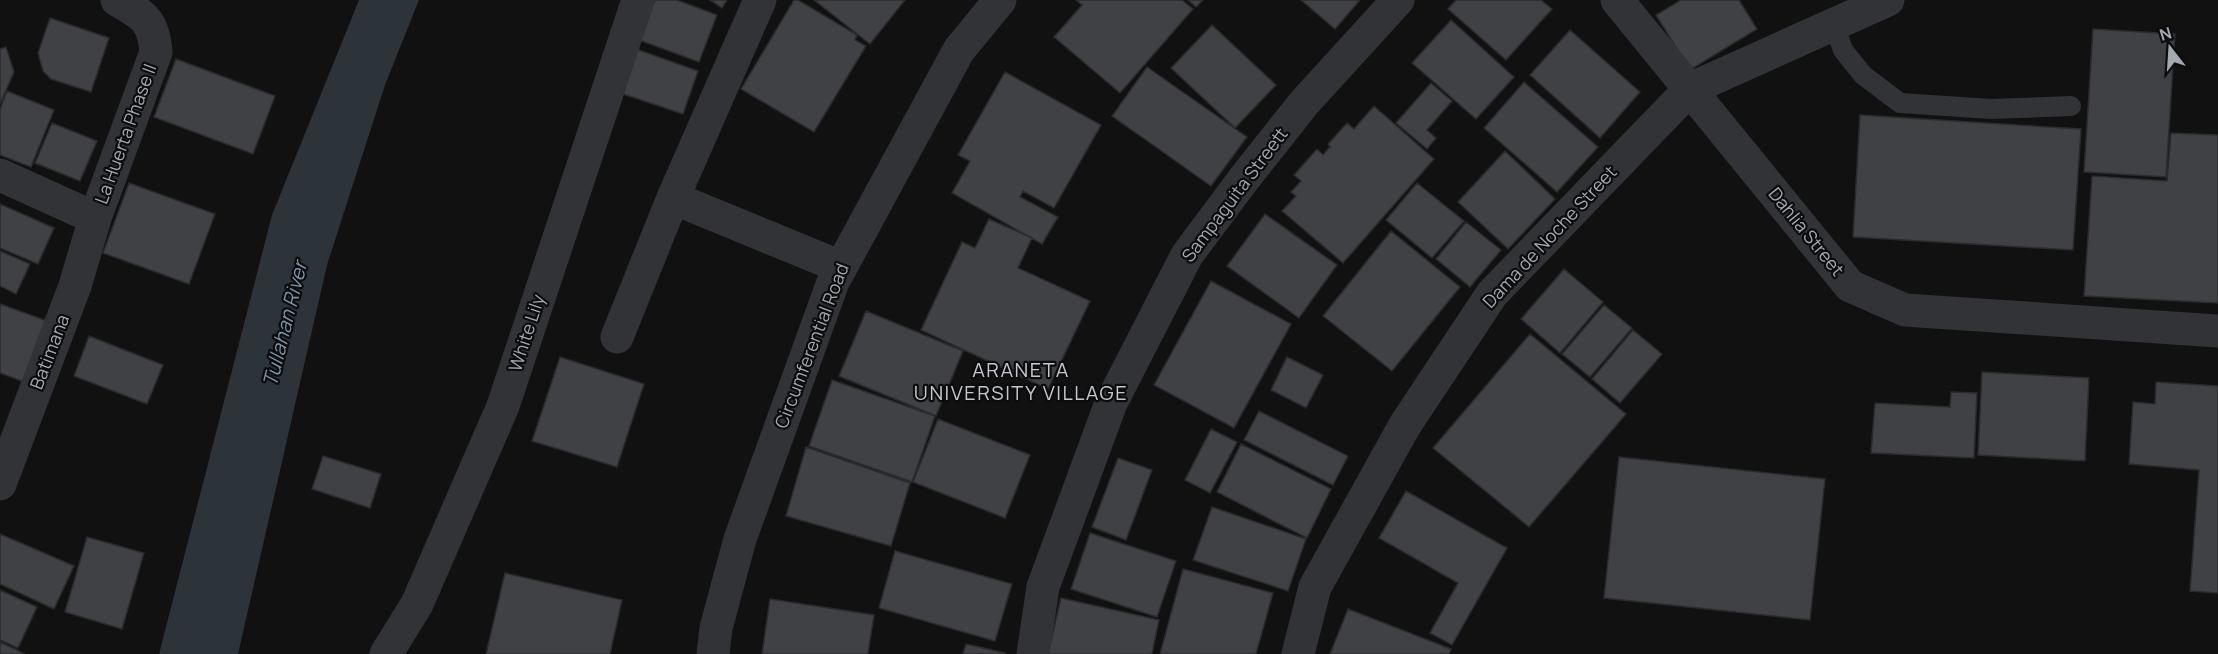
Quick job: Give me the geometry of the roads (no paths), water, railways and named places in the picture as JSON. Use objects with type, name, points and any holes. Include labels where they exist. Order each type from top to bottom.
[{"type":"street","name":"La Huerta Phase II","points":[[0,176],[95,218],[156,52],[154,33],[143,15],[117,0]]},
{"type":"street","name":"White Lily","points":[[386,654],[417,604],[503,406],[638,0]]},
{"type":"street","points":[[617,337],[673,198],[760,0]]},
{"type":"street","name":"Circumferential Road","points":[[713,654],[716,628],[740,539],[833,282],[958,51],[1000,0]]},
{"type":"street","name":"Sampaguita Streett","points":[[1033,654],[1043,587],[1111,403],[1187,255],[1304,103],[1398,0]]},
{"type":"street","name":"Dahlia Street","points":[[1617,0],[1851,286],[1905,310],[2218,331]]},
{"type":"street","name":"Dama de Noche Street","points":[[1298,654],[1315,587],[1405,425],[1492,294],[1690,89],[1888,0]]},
{"type":"street","points":[[673,198],[841,267]]},
{"type":"street","name":"Batimana","points":[[0,484],[75,286],[95,218]]},
{"type":"lane","points":[[1834,25],[1843,50],[1863,75],[1900,103],[1991,109],[2071,106]]},
{"type":"water","name":"Tullahan River","points":[[359,0],[419,0],[385,85],[327,265],[238,654],[159,654],[272,215]]},
{"type":"district","name":"ARANETA UNIVERSITY VILLAGE","points":[[1021,382]]}]
